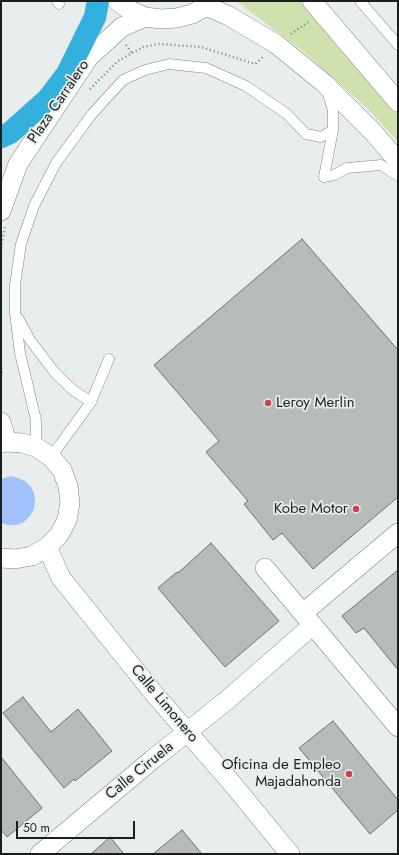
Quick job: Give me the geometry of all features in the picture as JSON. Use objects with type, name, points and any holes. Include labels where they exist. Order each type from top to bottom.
[{"type":"highway","points":[[1,138],[10,133],[48,99],[67,74],[95,17],[98,1]]},
{"type":"highway","points":[[67,74],[89,57]]},
{"type":"street","points":[[117,1],[128,10],[145,17],[161,19],[177,18],[192,14],[209,4],[276,44],[325,84],[372,131],[398,161]]},
{"type":"street","points":[[318,7],[398,102]]},
{"type":"street","name":"Plaza Carralero","points":[[4,216],[18,164],[89,57],[122,27],[145,17]]},
{"type":"street","points":[[1,422],[4,443],[22,443],[43,452],[62,470],[68,486],[70,503],[67,520],[59,535],[47,547],[32,556],[15,559],[1,558]]},
{"type":"street","name":"Calle Ciruela","points":[[40,854],[153,759],[226,701],[308,619],[398,533]]},
{"type":"street","name":"Calle Limonero","points":[[47,547],[61,578],[156,696],[290,854]]},
{"type":"street","points":[[265,568],[398,726]]},
{"type":"lane","points":[[360,1],[398,45]]},
{"type":"lane","points":[[43,452],[20,353],[15,313],[15,285],[21,244],[34,206],[56,163],[92,114],[123,80],[146,70],[170,64],[206,68],[246,86],[287,114],[306,134],[320,137],[333,130]]},
{"type":"lane","points":[[325,84],[333,111],[333,130],[324,177],[334,175],[347,168],[381,165],[398,176]]},
{"type":"lane","points":[[15,313],[30,340],[56,374],[73,390],[91,402]]},
{"type":"lane","points":[[43,452],[91,402],[109,359]]},
{"type":"path","points":[[87,92],[118,61],[143,47],[159,44],[201,47],[255,64],[318,7]]},
{"type":"path","points":[[1,248],[4,216]]},
{"type":"path","points":[[1,364],[1,374]]},
{"type":"green space","points":[[236,1],[300,1],[398,114],[398,142],[368,109],[303,51]]},
{"type":"water","points":[[11,476],[25,481],[31,487],[34,493],[35,501],[34,509],[30,516],[24,522],[16,525],[1,523],[1,479]]},
{"type":"building","name":"Leroy Merlin","points":[[302,239],[398,350],[398,497],[313,569],[282,533],[273,540],[244,504],[248,501],[206,452],[219,441],[154,365]]},
{"type":"building","points":[[211,543],[279,621],[225,667],[158,588],[177,572],[178,573]]},
{"type":"building","points":[[398,570],[398,670],[364,628],[356,633],[342,616]]},
{"type":"building","points":[[23,697],[51,732],[78,709],[112,751],[64,788],[3,713]]},
{"type":"building","name":"Oficina de Empleo Majadahonda","points":[[333,721],[398,800],[398,810],[370,834],[299,748]]},
{"type":"building","points":[[1,757],[42,808],[7,837],[1,830]]},
{"type":"building","points":[[182,830],[202,854],[153,854]]},
{"type":"building","points":[[110,837],[124,854],[91,854]]},
{"type":"place","name":"Leroy Merlin","points":[[268,403]]},
{"type":"place","name":"Kobe Motor","points":[[356,509]]},
{"type":"place","name":"Oficina de Empleo Majadahonda","points":[[349,774]]}]
